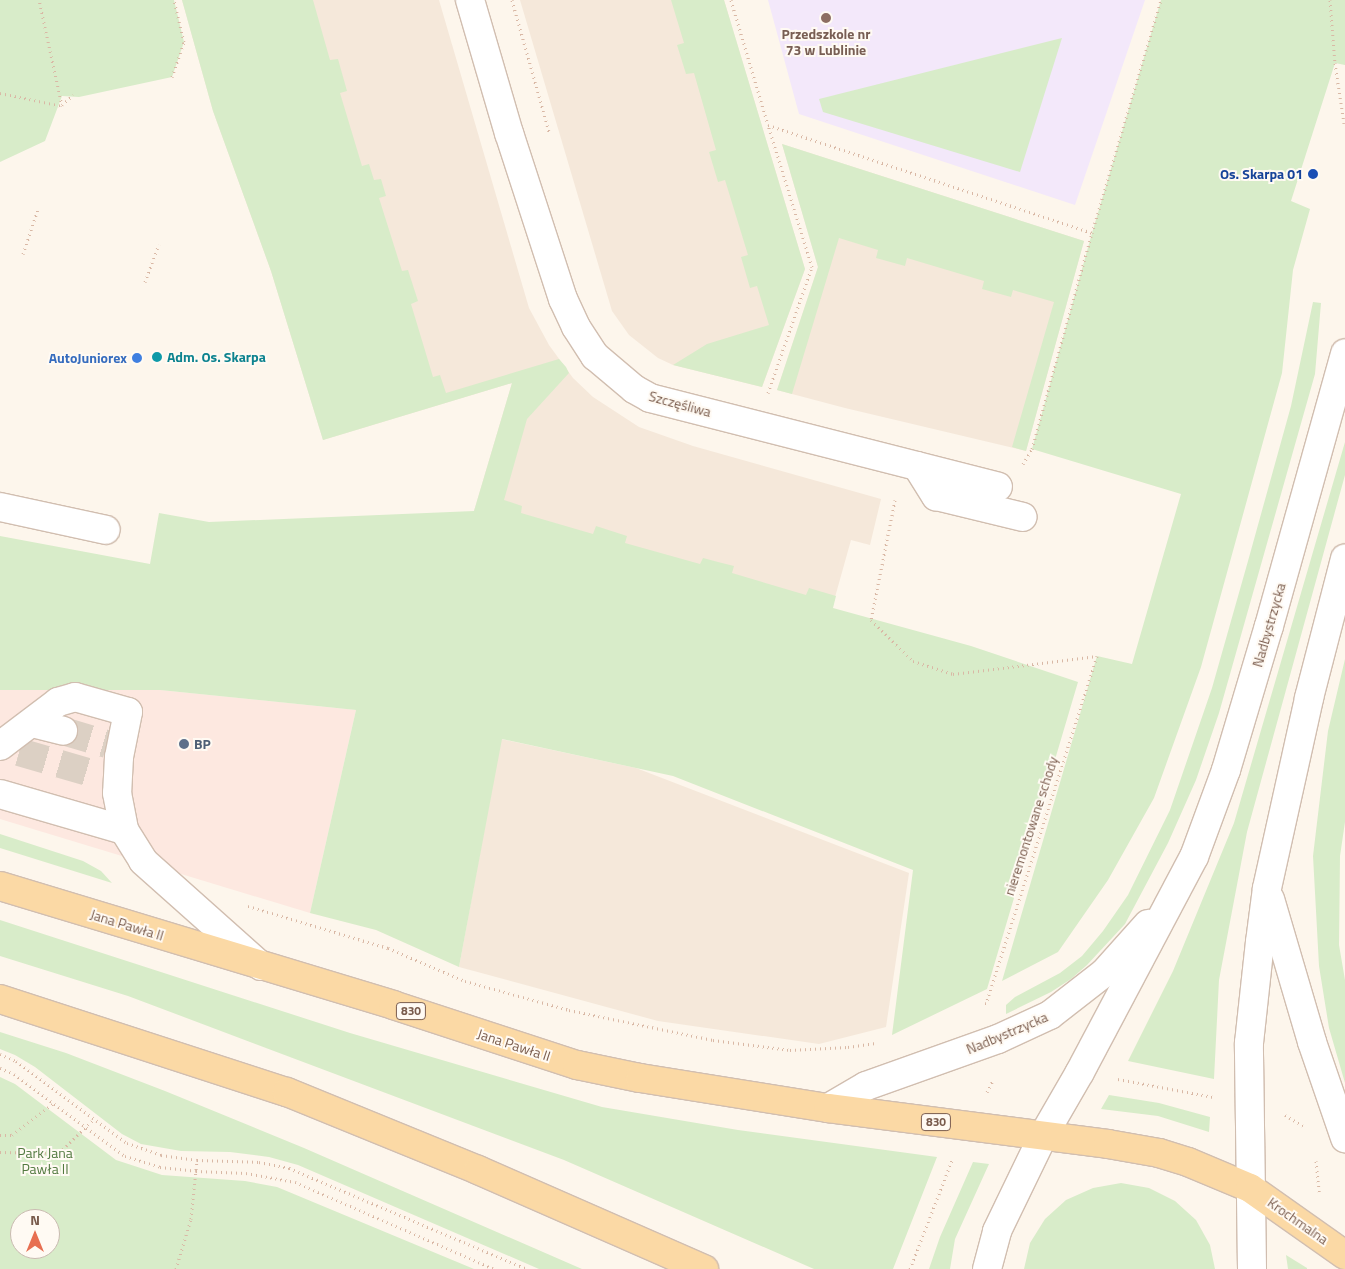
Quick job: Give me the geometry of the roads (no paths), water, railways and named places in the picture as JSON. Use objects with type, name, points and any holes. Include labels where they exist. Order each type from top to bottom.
[{"type":"main road","name":"Jana Pawła II","points":[[0,886],[394,1006],[577,1066],[828,1108],[1043,1136]]},
{"type":"main road","points":[[0,999],[295,1095],[478,1170],[704,1269]]},
{"type":"main road","name":"830","points":[[1043,1136],[1108,1144],[1159,1153],[1196,1165],[1250,1188]]},
{"type":"main road","name":"Krochmalna","points":[[1250,1188],[1345,1254]]},
{"type":"street","name":"Szczęśliwa","points":[[470,0],[560,291],[576,327],[595,356],[634,389],[650,398],[998,487]]},
{"type":"street","name":"Nadbystrzycka","points":[[987,1269],[997,1231],[1043,1136],[1177,892],[1194,857],[1226,770],[1269,626],[1345,353]]},
{"type":"street","points":[[917,466],[936,496],[1023,517]]},
{"type":"street","points":[[0,506],[106,530]]},
{"type":"street","points":[[1252,1269],[1249,1043],[1267,888],[1309,698],[1345,559]]},
{"type":"street","points":[[6,748],[58,702],[74,697],[128,712],[114,745],[108,778],[117,794],[124,830],[144,861],[261,966]]},
{"type":"street","points":[[32,723],[63,731]]},
{"type":"street","points":[[0,794],[124,830]]},
{"type":"street","points":[[1267,888],[1312,1042],[1345,1138]]},
{"type":"street","name":"Nadbystrzycka","points":[[828,1108],[866,1086],[998,1039],[1050,1015],[1104,974],[1177,892]]},
{"type":"tunnel","points":[[63,731],[107,744]]},
{"type":"tunnel","points":[[19,752],[98,775]]},
{"type":"place","name":"Przedszkole nr 73 w Lublinie","points":[[826,18]]},
{"type":"place","name":"Os. Skarpa 01","points":[[1313,174]]},
{"type":"place","name":"Adm. Os. Skarpa","points":[[157,357]]},
{"type":"place","name":"AutoJuniorex","points":[[137,358]]},
{"type":"place","name":"BP","points":[[184,744]]},
{"type":"park label","name":"Park Jana Pawła II","points":[[45,1162]]}]
